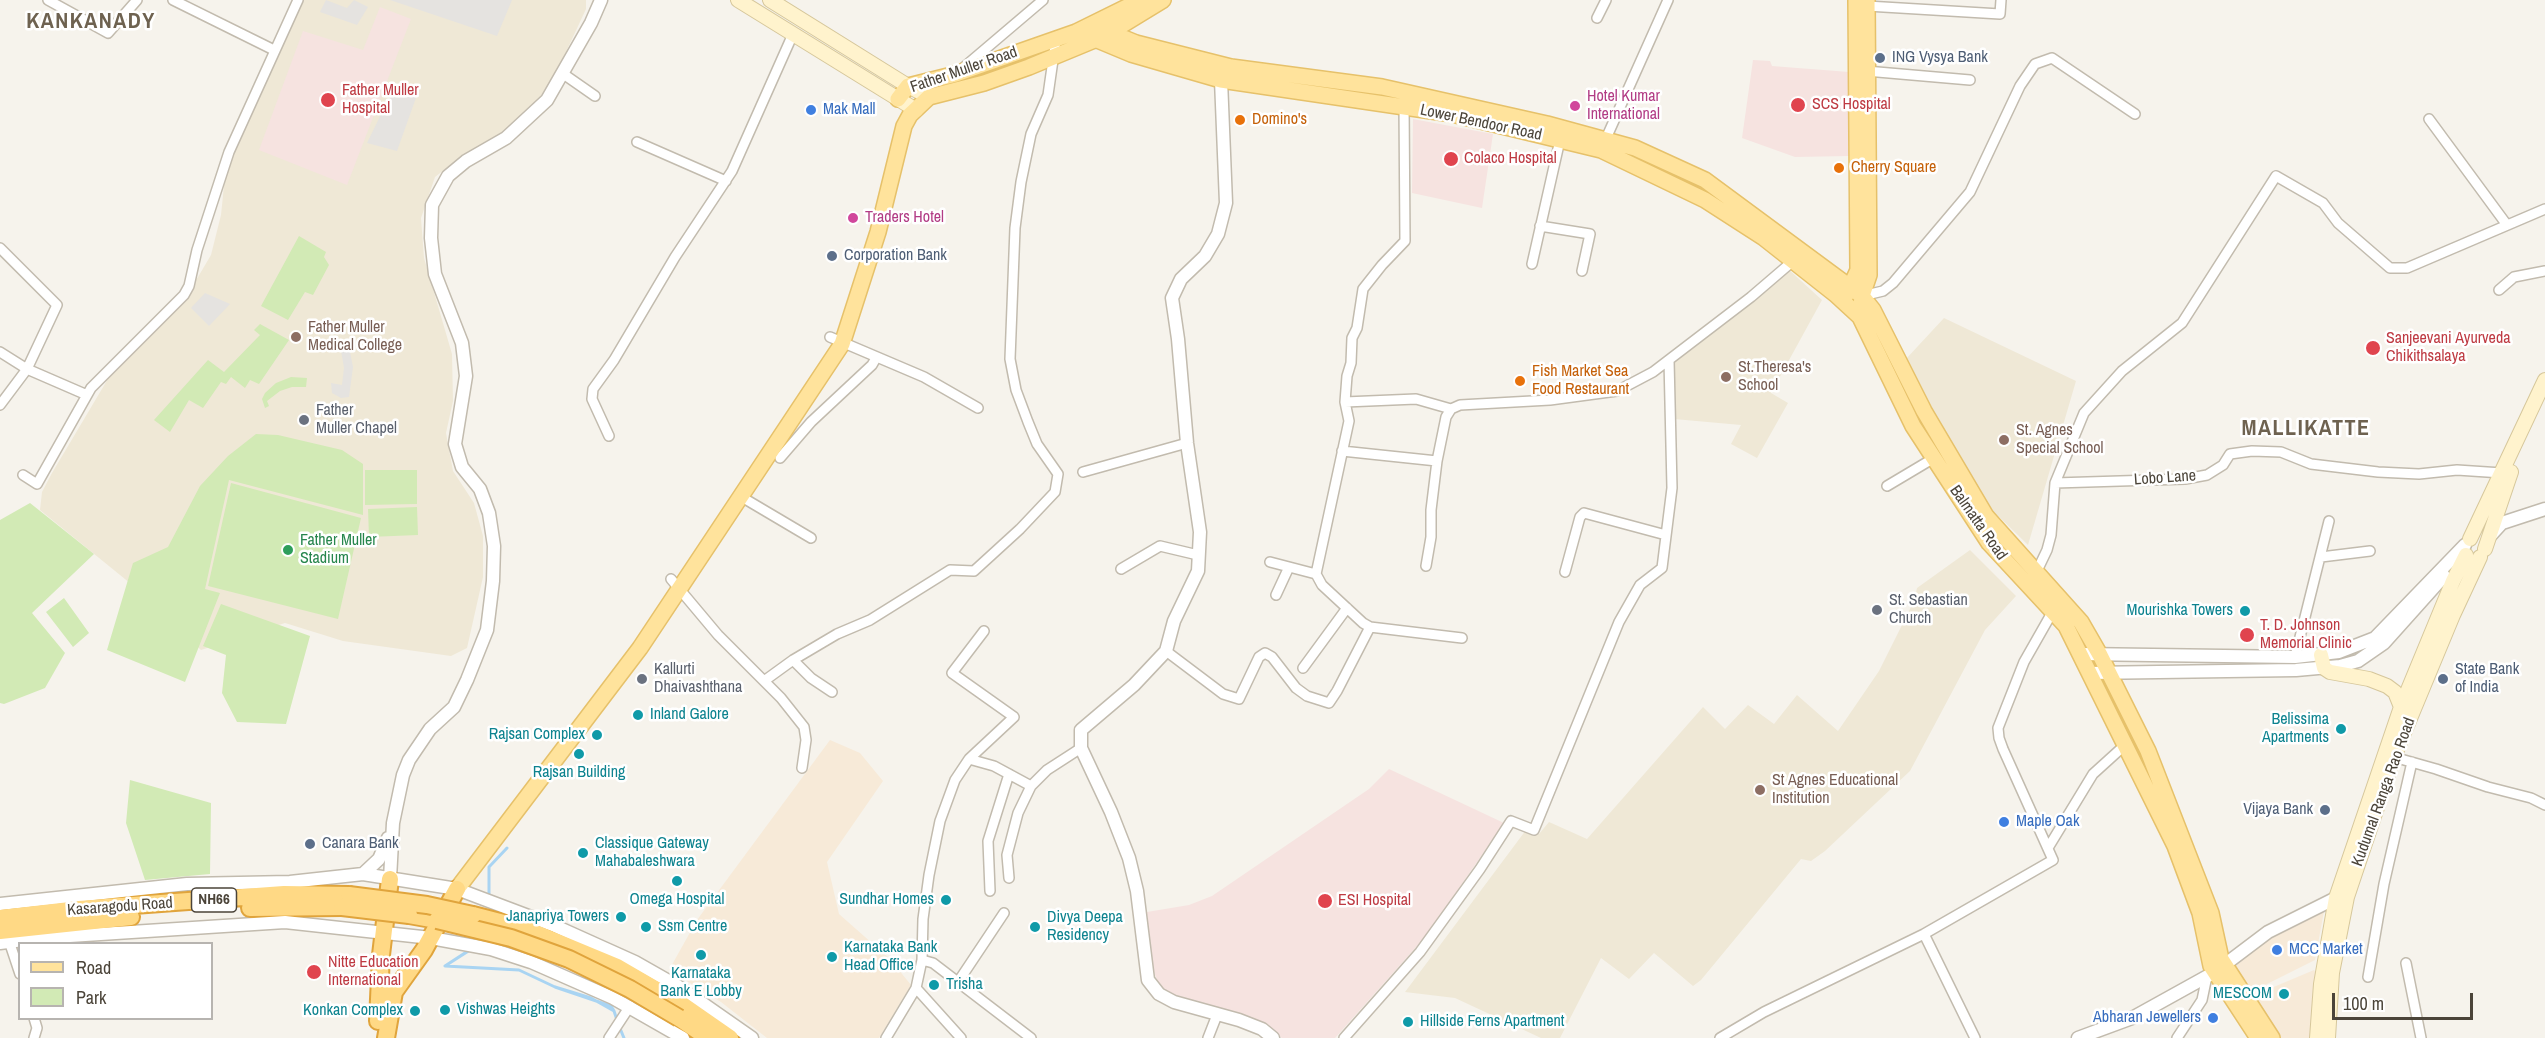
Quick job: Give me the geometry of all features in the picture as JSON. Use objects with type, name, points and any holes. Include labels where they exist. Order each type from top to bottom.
[{"type":"highway","points":[[376,1038],[390,879]]},
{"type":"highway","points":[[386,1038],[394,992],[431,938],[457,889]]},
{"type":"highway","name":"Kasaragodu Road","points":[[0,918],[79,909],[284,894],[345,901]]},
{"type":"highway","name":"Kasaragodu Road","points":[[3,939],[114,918],[345,901]]},
{"type":"highway","name":"NH66","points":[[345,901],[438,920],[531,945],[569,959],[682,1012],[730,1038]]},
{"type":"highway","name":"NH66","points":[[682,1012],[708,1038]]},
{"type":"main road","name":"Father Muller Road","points":[[738,0],[793,34],[903,92],[1056,39],[1100,29],[1141,0]]},
{"type":"main road","points":[[770,0],[903,92],[916,110]]},
{"type":"main road","points":[[903,92],[929,96],[984,83],[1054,56],[1100,29],[1163,0]]},
{"type":"main road","points":[[1843,302],[1857,292],[1869,275],[1863,2]]},
{"type":"main road","points":[[1860,317],[1857,292],[1863,2]]},
{"type":"main road","name":"Lower Bendoor Road","points":[[1100,29],[1152,62],[1405,99],[1452,114],[1560,140],[1604,145],[1705,200],[1764,238],[1860,317]]},
{"type":"main road","points":[[457,889],[640,648],[676,584],[790,425],[836,340],[878,231],[904,126],[929,96]]},
{"type":"main road","points":[[1405,99],[1604,145],[1635,148],[1705,180],[1857,292],[1873,310],[1924,411],[1986,516],[2081,622],[2100,655],[2148,751],[2211,913],[2221,959],[2216,971],[2272,1038]]},
{"type":"main road","name":"Balmatta Road","points":[[1860,317],[1913,426],[1989,543],[2066,626],[2175,846],[2200,914],[2211,966],[2258,1038]]},
{"type":"main road","points":[[2317,1038],[2320,984],[2336,898],[2389,756],[2401,706],[2466,548],[2545,380]]},
{"type":"main road","name":"Kudumal Ranga Rao Road","points":[[2328,1038],[2332,973],[2348,897],[2389,756],[2484,548],[2509,476],[2545,399]]},
{"type":"main road","points":[[2466,548],[2481,540],[2484,548]]},
{"type":"main road","points":[[2322,662],[2330,672],[2350,674],[2379,682],[2395,692],[2401,706]]},
{"type":"street","points":[[48,0],[108,33],[137,0]]},
{"type":"street","points":[[173,0],[274,50]]},
{"type":"street","points":[[23,476],[36,484],[91,388],[184,295],[189,286],[197,250],[229,152],[298,0]]},
{"type":"street","points":[[390,879],[393,823],[403,775],[409,760],[430,729],[454,707],[467,680],[487,630],[493,581],[494,546],[489,513],[480,489],[462,467],[455,444],[466,376],[462,343],[435,274],[431,238],[432,205],[448,176],[466,161],[506,138],[547,100],[591,23],[601,0]]},
{"type":"street","points":[[957,74],[1043,0]]},
{"type":"street","points":[[1597,18],[1606,0]]},
{"type":"street","points":[[1604,145],[1668,0]]},
{"type":"street","points":[[1863,2],[2000,14],[2001,0]]},
{"type":"street","points":[[609,436],[592,399],[592,389],[614,360],[675,257],[726,181],[765,101],[793,34]]},
{"type":"street","points":[[764,681],[793,660],[837,634],[870,620],[950,570],[974,571],[1020,529],[1055,492],[1058,474],[1037,444],[1016,390],[1010,359],[1015,228],[1021,182],[1031,134],[1048,95],[1056,39]]},
{"type":"street","points":[[1857,292],[1883,291],[1893,283],[1970,192],[2020,86],[2035,64],[2052,58],[2135,114]]},
{"type":"street","points":[[1866,71],[1970,80]]},
{"type":"street","points":[[1223,72],[1226,203],[1218,234],[1205,256],[1181,279],[1172,298],[1178,339],[1186,443],[1200,532],[1198,571],[1174,621],[1166,651],[1134,685],[1081,730],[1081,748],[1112,812],[1128,858],[1137,891],[1148,980],[1159,994],[1174,1002],[1239,1020],[1262,1029],[1273,1038]]},
{"type":"street","points":[[562,73],[595,96]]},
{"type":"street","points":[[1405,99],[1405,241],[1363,289],[1357,328],[1352,338],[1345,402],[1349,421],[1316,574],[1322,585],[1370,627],[1462,638]]},
{"type":"street","points":[[2429,119],[2507,225]]},
{"type":"street","points":[[1532,264],[1560,140]]},
{"type":"street","points":[[637,142],[726,181]]},
{"type":"street","points":[[2036,573],[2051,535],[2055,483],[2084,412],[2122,371],[2182,323],[2276,176],[2322,203],[2338,223],[2390,268],[2407,268],[2545,209]]},
{"type":"street","points":[[1540,226],[1590,234],[1582,271]]},
{"type":"street","points":[[0,248],[57,305],[27,369],[0,405]]},
{"type":"street","points":[[1425,566],[1431,537],[1431,510],[1437,461],[1446,417],[1451,410],[1460,405],[1550,400],[1617,391],[1653,372],[1751,297],[1792,261]]},
{"type":"street","points":[[2499,290],[2514,278],[2545,271]]},
{"type":"street","points":[[836,340],[924,377],[978,408]]},
{"type":"street","points":[[0,352],[27,369],[87,395]]},
{"type":"street","points":[[780,458],[810,422],[876,358]]},
{"type":"street","points":[[1344,1038],[1420,952],[1480,869],[1511,820],[1534,830],[1619,621],[1640,585],[1662,568],[1672,488],[1669,360]]},
{"type":"street","points":[[1345,402],[1416,399],[1451,410]]},
{"type":"street","points":[[1083,472],[1186,443]]},
{"type":"street","points":[[1342,451],[1437,461]]},
{"type":"street","name":"Lobo Lane","points":[[2055,483],[2185,479],[2208,475],[2223,465],[2230,454],[2252,451],[2281,452],[2311,464],[2378,472],[2419,474],[2457,470],[2502,473]]},
{"type":"street","points":[[1887,486],[1934,458]]},
{"type":"street","points":[[740,496],[811,538]]},
{"type":"street","points":[[2484,548],[2502,523],[2545,509]]},
{"type":"street","points":[[1565,572],[1580,517],[1584,513],[1591,513],[1666,535]]},
{"type":"street","points":[[2295,657],[2329,521]]},
{"type":"street","points":[[1121,568],[1160,546],[1198,555]]},
{"type":"street","points":[[2090,673],[2358,661],[2384,643],[2466,548]]},
{"type":"street","points":[[2321,557],[2370,551]]},
{"type":"street","points":[[1270,562],[1316,574]]},
{"type":"street","points":[[1276,595],[1289,567]]},
{"type":"street","points":[[676,584],[718,635],[764,681],[804,727],[806,741],[802,768]]},
{"type":"street","points":[[1303,668],[1347,608]]},
{"type":"street","points":[[1720,1038],[1764,1012],[1924,934],[2053,860],[2003,749],[1998,728],[2024,662],[2053,611]]},
{"type":"street","points":[[1166,651],[1223,694],[1239,699],[1259,657],[1265,653],[1272,657],[1296,688],[1307,696],[1329,703],[1370,627]]},
{"type":"street","points":[[886,1038],[916,988],[922,960],[929,874],[940,821],[956,780],[969,759],[1014,717],[952,673],[984,631]]},
{"type":"street","points":[[2081,654],[2295,657],[2322,662]]},
{"type":"street","points":[[793,660],[811,678],[832,692]]},
{"type":"street","points":[[2048,849],[2093,774],[2125,745]]},
{"type":"street","points":[[1009,878],[1006,855],[1018,813],[1031,786],[1047,770],[1081,748]]},
{"type":"street","points":[[2389,756],[2531,798],[2545,805]]},
{"type":"street","points":[[969,759],[994,766],[1031,786]]},
{"type":"street","points":[[2368,977],[2384,884],[2412,762]]},
{"type":"street","points":[[990,891],[988,841],[1009,774]]},
{"type":"street","points":[[363,874],[379,859],[393,823]]},
{"type":"street","points":[[0,904],[187,884],[299,882],[363,874],[457,889],[566,931],[635,962],[680,987],[752,1038]]},
{"type":"street","points":[[2078,1038],[2132,1018],[2216,971],[2268,932],[2336,898]]},
{"type":"street","points":[[958,982],[1004,913]]},
{"type":"street","points":[[18,970],[3,939],[285,922],[431,938],[491,950],[531,962],[568,977],[630,1006],[683,1038]]},
{"type":"street","points":[[1924,934],[1975,1038]]},
{"type":"street","points":[[922,960],[933,963],[1031,1038]]},
{"type":"street","points":[[2406,963],[2421,1038]]},
{"type":"street","points":[[2177,1038],[2202,1000],[2216,971]]},
{"type":"street","points":[[916,988],[961,1038]]},
{"type":"street","points":[[609,1038],[630,1006]]},
{"type":"street","points":[[1208,1038],[1217,1015]]},
{"type":"street","points":[[34,1038],[37,1028],[35,1020]]},
{"type":"shaded area","name":"Father Muller Medical College","points":[[294,0],[586,0],[586,9],[559,67],[537,102],[502,133],[463,155],[435,177],[421,218],[424,258],[452,354],[453,401],[446,433],[453,471],[474,503],[483,536],[483,577],[467,648],[451,656],[343,641],[285,623],[201,650],[136,588],[40,510],[42,492],[112,372],[198,277],[211,255],[221,215],[225,176]]},
{"type":"shaded area","points":[[326,0],[347,8],[354,0],[368,7],[357,25],[320,12]]},
{"type":"shaded area","points":[[390,0],[512,0],[497,36]]},
{"type":"shaded area","name":"Father Muller Hospital","points":[[380,7],[411,19],[347,185],[259,150],[303,31],[363,50]]},
{"type":"shaded area","name":"SCS Hospital","points":[[1753,60],[1770,61],[1772,66],[1849,72],[1849,156],[1795,157],[1742,138]]},
{"type":"shaded area","points":[[394,88],[417,95],[397,151],[367,143]]},
{"type":"shaded area","name":"Colaco Hospital","points":[[1413,119],[1493,134],[1482,208],[1412,193]]},
{"type":"shaded area","name":"St.Theresa's School","points":[[1788,269],[1822,300],[1771,393],[1788,403],[1757,458],[1731,444],[1741,425],[1674,419],[1672,361]]},
{"type":"shaded area","points":[[205,293],[230,304],[209,326],[191,308]]},
{"type":"shaded area","name":"St. Agnes Special School","points":[[1944,318],[2076,381],[2028,545],[1982,500],[1905,360]]},
{"type":"shaded area","points":[[348,342],[353,367],[349,397],[341,398],[332,393],[331,383],[342,385],[344,368],[340,345]]},
{"type":"shaded area","name":"St Agnes Educational Institution","points":[[1970,550],[2016,596],[1985,630],[1910,771],[1825,851],[1811,861],[1801,859],[1701,980],[1693,986],[1654,953],[1629,979],[1601,958],[1560,1038],[1541,1038],[1455,998],[1405,992],[1526,830],[1539,834],[1549,822],[1587,839],[1703,707],[1725,729],[1748,705],[1774,724],[1797,695],[1838,731],[1879,671],[1914,601],[1917,588]]},
{"type":"shaded area","name":"Karnataka Bank Head Office","points":[[830,740],[860,753],[883,781],[827,862],[839,914],[890,959],[911,985],[879,1038],[767,1038],[721,1002],[669,970],[697,920]]},
{"type":"shaded area","name":"ESI Hospital","points":[[1389,769],[1504,823],[1426,936],[1335,1038],[1282,1038],[1259,1021],[1178,998],[1160,988],[1151,964],[1147,912],[1189,905],[1212,896],[1369,789]]},
{"type":"shaded area","name":"MCC Market","points":[[2325,906],[2315,960],[2251,992],[2224,956]]},
{"type":"shaded area","points":[[2314,970],[2317,975],[2313,1038],[2276,1038],[2250,997]]},
{"type":"green space","points":[[299,236],[326,252],[324,257],[329,265],[313,295],[305,292],[288,320],[261,306]]},
{"type":"green space","points":[[260,324],[289,340],[259,384],[250,380],[245,388],[231,377],[226,384],[221,382],[203,408],[189,400],[170,432],[154,420],[208,360],[224,372],[260,335],[254,330]]},
{"type":"green space","points":[[291,377],[307,378],[306,387],[292,387],[280,391],[267,401],[269,406],[265,408],[262,399],[265,393],[276,383]]},
{"type":"green space","points":[[256,434],[278,435],[342,450],[363,464],[363,515],[229,480],[205,589],[220,593],[185,682],[107,650],[133,563],[168,547],[200,486],[228,456]]},
{"type":"green space","points":[[365,470],[417,470],[417,504],[365,505]]},
{"type":"green space","points":[[231,483],[361,518],[338,619],[208,586]]},
{"type":"green space","points":[[30,503],[94,554],[32,613],[65,653],[45,688],[4,704],[0,703],[0,520]]},
{"type":"green space","points":[[417,507],[418,535],[369,537],[368,509]]},
{"type":"green space","points":[[64,598],[89,633],[73,647],[46,612]]},
{"type":"green space","points":[[221,604],[310,636],[286,724],[237,722],[222,693],[226,655],[203,646]]},
{"type":"green space","points":[[130,780],[211,803],[210,874],[145,880],[126,823]]},
{"type":"waterway","points":[[489,895],[489,867],[507,848]]},
{"type":"waterway","points":[[471,949],[445,966],[519,970],[555,987],[591,998],[614,1011],[617,1020]]},
{"type":"waterway","points":[[470,950],[445,966],[519,970],[555,987],[611,1006],[614,1011]]},
{"type":"waterway","points":[[619,1026],[624,1038]]},
{"type":"place","name":"ING Vysya Bank","points":[[1880,58]]},
{"type":"place","name":"Father Muller Hospital","points":[[328,100]]},
{"type":"place","name":"SCS Hospital","points":[[1798,105]]},
{"type":"place","name":"Hotel Kumar International","points":[[1575,106]]},
{"type":"place","name":"Mak Mall","points":[[811,110]]},
{"type":"place","name":"Domino's","points":[[1240,120]]},
{"type":"place","name":"Colaco Hospital","points":[[1451,159]]},
{"type":"place","name":"Cherry Square","points":[[1839,168]]},
{"type":"place","name":"Traders Hotel","points":[[853,218]]},
{"type":"place","name":"Corporation Bank","points":[[832,256]]},
{"type":"place","name":"Father Muller Medical College","points":[[296,337]]},
{"type":"place","name":"Sanjeevani Ayurveda Chikithsalaya","points":[[2373,348]]},
{"type":"place","name":"St.Theresa's School","points":[[1726,377]]},
{"type":"place","name":"Fish Market Sea Food Restaurant","points":[[1520,381]]},
{"type":"place","name":"Father Muller Chapel","points":[[304,420]]},
{"type":"place","name":"St. Agnes Special School","points":[[2004,440]]},
{"type":"place","name":"Father Muller Stadium","points":[[288,550]]},
{"type":"place","name":"St. Sebastian Church","points":[[1877,610]]},
{"type":"place","name":"Mourishka Towers","points":[[2245,611]]},
{"type":"place","name":"T. D. Johnson Memorial Clinic","points":[[2247,635]]},
{"type":"place","name":"Kallurti Dhaivashthana","points":[[642,679]]},
{"type":"place","name":"State Bank of India","points":[[2443,679]]},
{"type":"place","name":"Inland Galore","points":[[638,715]]},
{"type":"place","name":"Belissima Apartments","points":[[2341,729]]},
{"type":"place","name":"Rajsan Complex","points":[[597,735]]},
{"type":"place","name":"Rajsan Building","points":[[579,754]]},
{"type":"place","name":"St Agnes Educational Institution","points":[[1760,790]]},
{"type":"place","name":"Vijaya Bank","points":[[2325,810]]},
{"type":"place","name":"Maple Oak","points":[[2004,822]]},
{"type":"place","name":"Canara Bank","points":[[310,844]]},
{"type":"place","name":"Classique Gateway Mahabaleshwara","points":[[583,853]]},
{"type":"place","name":"Omega Hospital","points":[[677,881]]},
{"type":"place","name":"Sundhar Homes","points":[[946,900]]},
{"type":"place","name":"ESI Hospital","points":[[1325,901]]},
{"type":"place","name":"Janapriya Towers","points":[[621,917]]},
{"type":"place","name":"Ssm Centre","points":[[646,927]]},
{"type":"place","name":"Divya Deepa Residency","points":[[1035,927]]},
{"type":"place","name":"MCC Market","points":[[2277,950]]},
{"type":"place","name":"Karnataka Bank E Lobby","points":[[701,955]]},
{"type":"place","name":"Karnataka Bank Head Office","points":[[832,957]]},
{"type":"place","name":"Nitte Education International","points":[[314,972]]},
{"type":"place","name":"Trisha","points":[[934,985]]},
{"type":"place","name":"MESCOM","points":[[2284,994]]},
{"type":"place","name":"Vishwas Heights","points":[[445,1010]]},
{"type":"place","name":"Konkan Complex","points":[[415,1011]]},
{"type":"place","name":"Abharan Jewellers","points":[[2213,1018]]},
{"type":"place","name":"Hillside Ferns Apartment","points":[[1408,1022]]},
{"type":"district","name":"KANKANADY","points":[[91,22]]},
{"type":"district","name":"MALLIKATTE","points":[[2306,429]]}]
